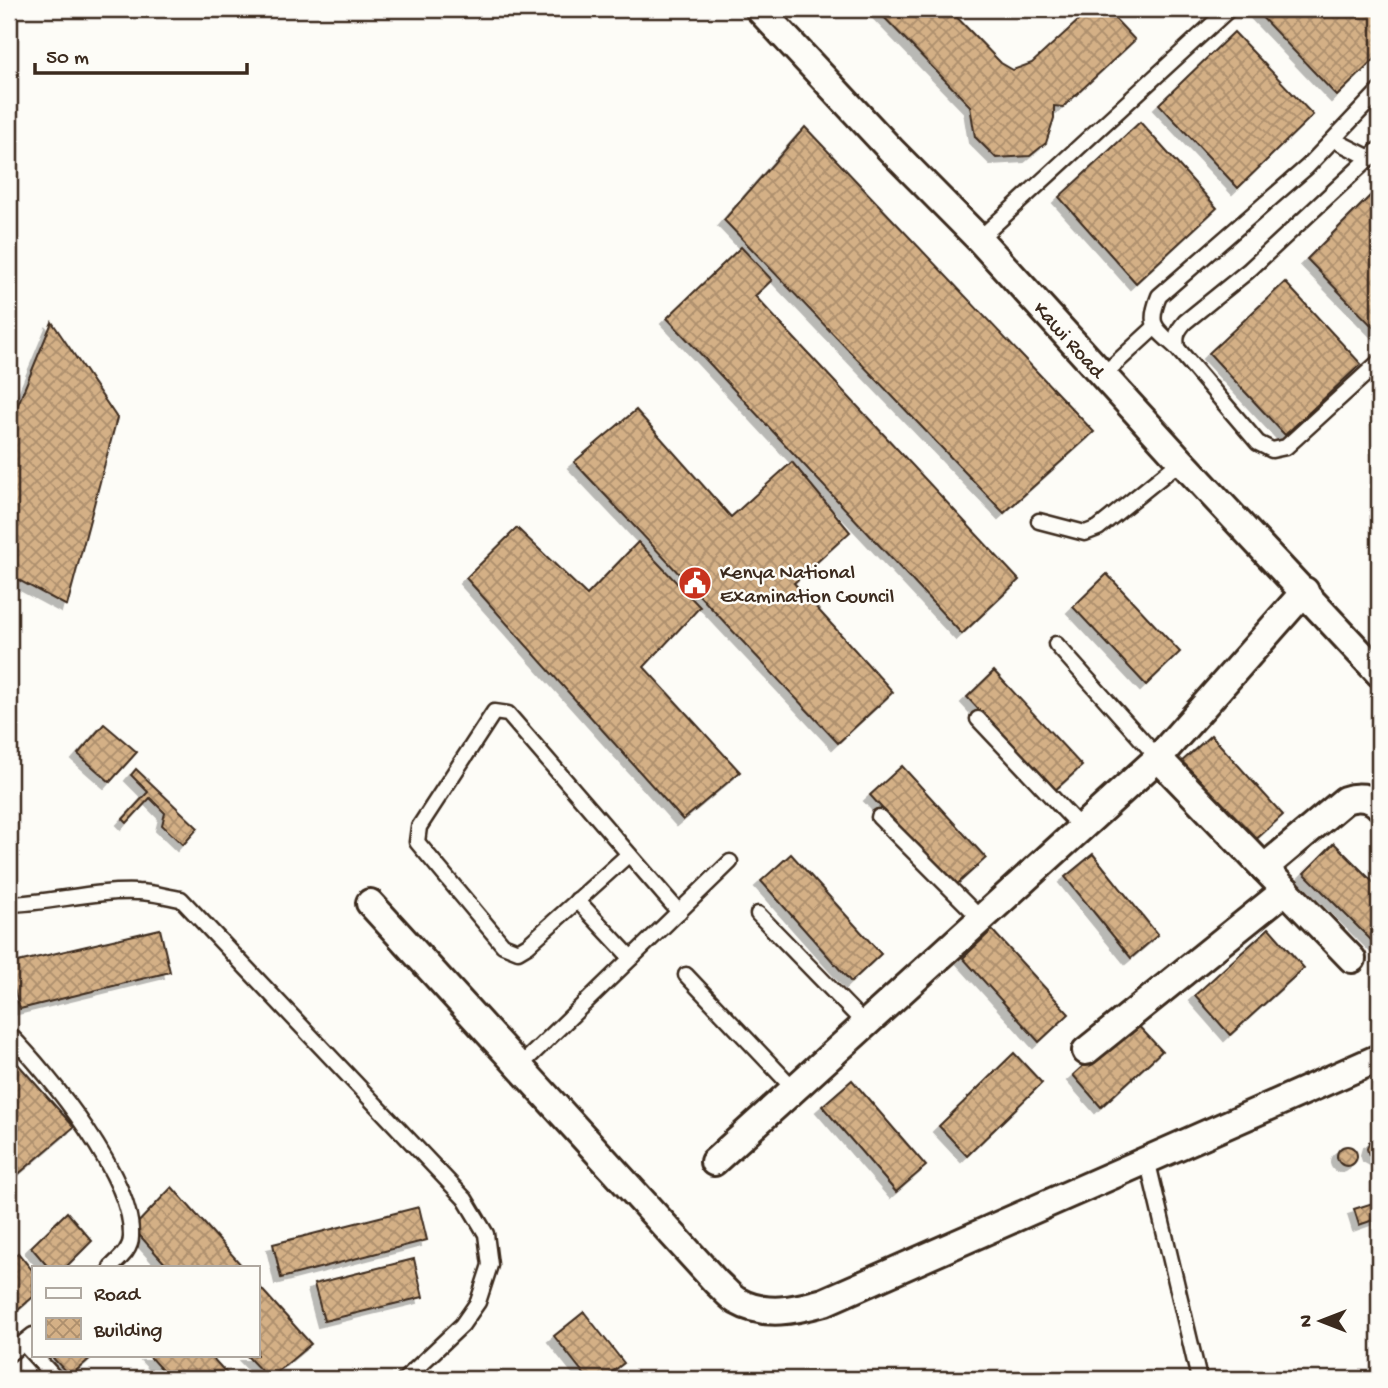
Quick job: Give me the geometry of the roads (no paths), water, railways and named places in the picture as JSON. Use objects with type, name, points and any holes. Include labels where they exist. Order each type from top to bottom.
[{"type":"street","name":"Kawi Road","points":[[759,9],[979,239],[1181,461],[1379,671]]},
{"type":"street","points":[[714,1162],[1158,758],[1305,591]]},
{"type":"street","points":[[1158,758],[1352,959]]},
{"type":"street","points":[[1264,868],[1345,800],[1355,796],[1376,802],[1379,806]]},
{"type":"street","points":[[1086,1051],[1286,890]]},
{"type":"street","points":[[370,903],[716,1282],[737,1301],[762,1310],[779,1311],[824,1303],[1379,1058]]},
{"type":"lane","points":[[979,239],[1228,9]]},
{"type":"lane","points":[[1379,92],[1307,167],[1159,296],[1151,315],[1154,328],[1177,348],[1258,443],[1272,450],[1286,447],[1379,362]]},
{"type":"lane","points":[[1177,348],[1177,330],[1185,322],[1248,271],[1374,154],[1334,140]]},
{"type":"lane","points":[[1103,375],[1154,328]]},
{"type":"lane","points":[[1039,521],[1085,533],[1098,528],[1181,461]]},
{"type":"lane","points":[[1056,644],[1158,758]]},
{"type":"lane","points":[[629,855],[518,951],[503,945],[417,842],[419,827],[494,712],[508,714],[679,912]]},
{"type":"lane","points":[[978,719],[1081,828]]},
{"type":"lane","points":[[879,817],[981,919]]},
{"type":"lane","points":[[519,1067],[730,862]]},
{"type":"lane","points":[[9,904],[94,894],[140,892],[181,899],[465,1199],[486,1234],[490,1265],[478,1303],[462,1325],[405,1379]]},
{"type":"lane","points":[[577,900],[631,958]]},
{"type":"lane","points":[[758,914],[865,1024]]},
{"type":"lane","points":[[686,975],[794,1089]]},
{"type":"lane","points":[[9,1034],[41,1067],[106,1158],[126,1202],[131,1237],[129,1249],[112,1266]]},
{"type":"lane","points":[[1147,1159],[1199,1379]]},
{"type":"lane","points":[[9,1354],[28,1339]]},
{"type":"lane","points":[[39,1356],[55,1379]]},
{"type":"place","name":"Kenya National Examination Council","points":[[695,583]]}]
